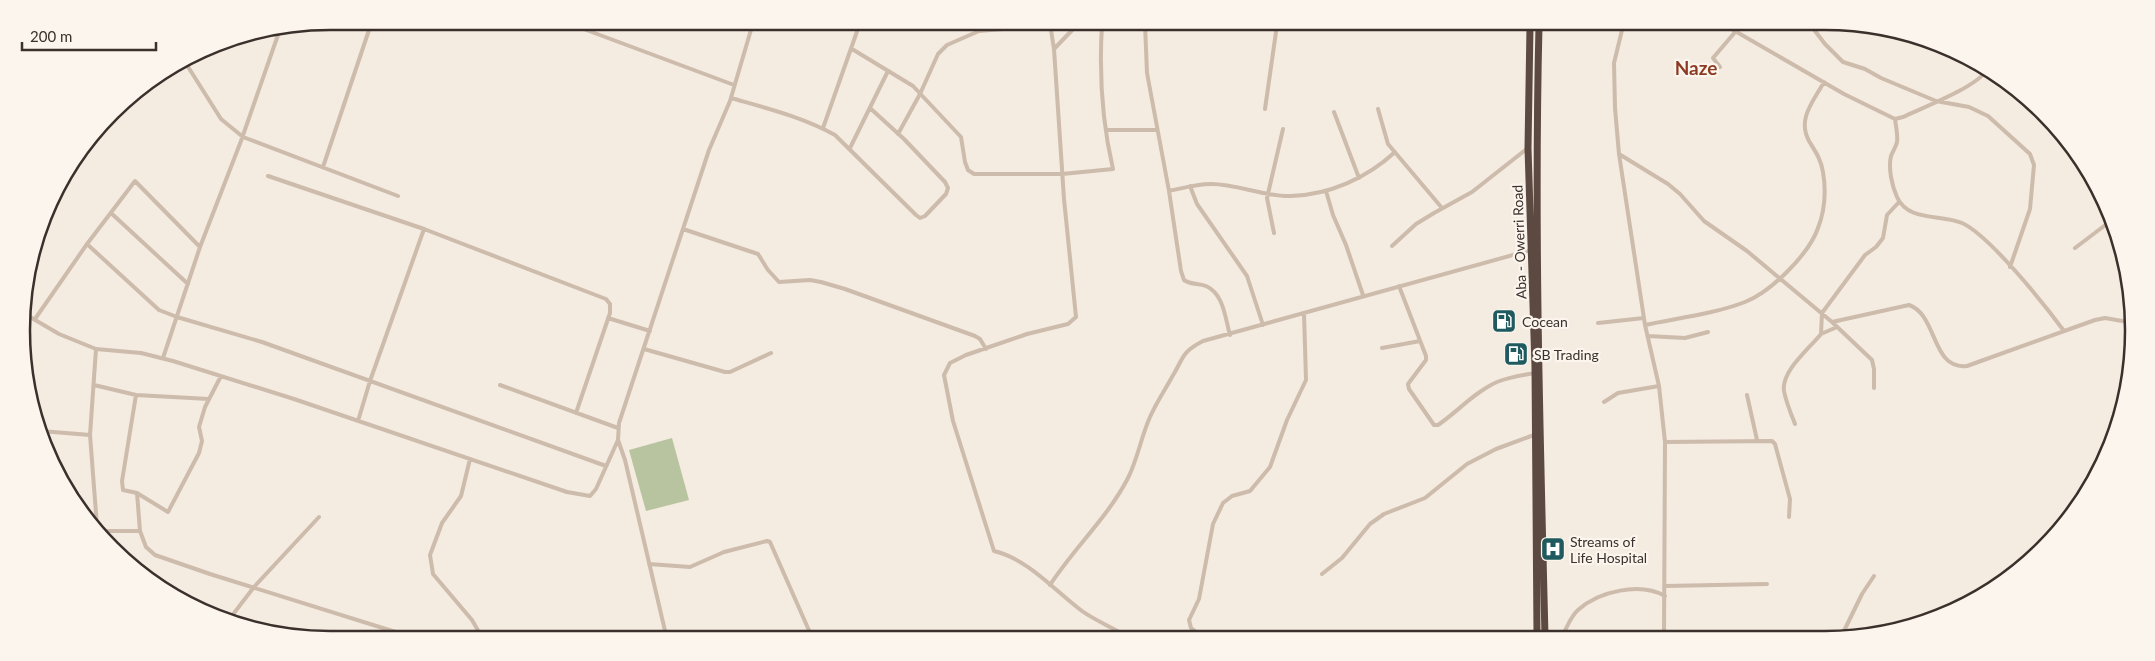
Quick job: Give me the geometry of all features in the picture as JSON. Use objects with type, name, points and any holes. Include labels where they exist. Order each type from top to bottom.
[{"type":"highway","name":"Aba - Owerri Road","points":[[1530,30],[1528,148],[1535,373],[1537,631]]},
{"type":"highway","name":"Aba - Owerri Road","points":[[1539,30],[1537,110],[1539,339],[1545,631]]},
{"type":"street","points":[[323,167],[369,30]]},
{"type":"street","points":[[586,30],[734,85]]},
{"type":"street","points":[[665,631],[625,460],[618,440],[618,428],[708,150],[731,98],[751,30]]},
{"type":"street","points":[[823,128],[858,30]]},
{"type":"street","points":[[898,134],[920,94],[938,54],[947,45],[979,31],[989,30]]},
{"type":"street","points":[[1051,30],[1054,49],[1062,174],[1076,317],[1068,324],[1027,334],[950,364],[944,375],[953,421],[994,551],[1006,554],[1028,568],[1084,612],[1117,631]]},
{"type":"street","points":[[1054,49],[1072,30]]},
{"type":"street","points":[[852,49],[913,86],[961,137],[964,146],[965,162],[968,170],[974,174],[1062,174],[1113,170],[1106,130],[1100,74],[1102,30]]},
{"type":"street","points":[[1145,30],[1147,72],[1184,280],[1189,284],[1204,285],[1214,290],[1230,334]]},
{"type":"street","points":[[1265,109],[1276,30]]},
{"type":"street","points":[[1622,30],[1614,62],[1619,154],[1645,325],[1659,386],[1665,442],[1664,631]]},
{"type":"street","points":[[1814,30],[1825,44],[1844,62],[1865,69],[1936,101],[1968,107],[1988,116],[2030,154],[2034,165],[2030,209],[2010,267]]},
{"type":"street","points":[[1720,67],[1713,58],[1736,31],[1824,82],[1895,119],[1963,88],[1982,75]]},
{"type":"street","points":[[163,358],[200,247],[278,35]]},
{"type":"street","points":[[188,66],[222,119],[242,137],[398,196]]},
{"type":"street","points":[[850,148],[888,71]]},
{"type":"street","points":[[1645,325],[1745,302],[1768,290],[1812,242],[1824,206],[1824,190],[1821,161],[1809,141],[1803,124],[1824,82]]},
{"type":"street","points":[[731,98],[780,112],[823,128],[835,135],[916,215],[920,218],[925,216],[946,194],[948,188],[946,182],[870,108]]},
{"type":"street","points":[[1378,109],[1386,139],[1442,208]]},
{"type":"street","points":[[1334,112],[1359,178]]},
{"type":"street","points":[[1895,119],[1897,142],[1890,163],[1892,184],[1899,202],[1908,211],[1915,214],[1961,223],[1972,229],[1993,248],[2064,331]]},
{"type":"street","points":[[1274,233],[1267,202],[1283,129]]},
{"type":"street","points":[[1106,130],[1157,130]]},
{"type":"street","points":[[1392,246],[1416,224],[1472,192],[1528,148]]},
{"type":"street","points":[[1169,191],[1190,186],[1212,184],[1291,196],[1326,191],[1359,178],[1379,167],[1395,152]]},
{"type":"street","points":[[1619,154],[1668,184],[1704,221],[1747,251],[1837,326],[1872,360],[1874,388]]},
{"type":"street","points":[[268,176],[424,229],[606,299],[610,304],[608,318],[576,413]]},
{"type":"street","points":[[34,319],[87,244],[135,181],[200,247]]},
{"type":"street","points":[[1190,186],[1197,204],[1247,276],[1263,325]]},
{"type":"street","points":[[1326,191],[1363,295]]},
{"type":"street","points":[[1821,334],[1822,313],[1865,255],[1876,248],[1883,238],[1888,215],[1899,202]]},
{"type":"street","points":[[111,213],[188,284]]},
{"type":"street","points":[[2075,248],[2105,225]]},
{"type":"street","points":[[358,421],[370,381],[424,229]]},
{"type":"street","points":[[683,229],[758,254],[768,270],[779,282],[810,280],[845,289],[974,336],[980,339],[986,349]]},
{"type":"street","points":[[87,244],[159,310],[262,342],[606,466]]},
{"type":"street","points":[[1050,585],[1066,561],[1111,506],[1129,477],[1150,417],[1178,369],[1182,356],[1203,341],[1363,295],[1532,250]]},
{"type":"street","points":[[1399,286],[1426,360],[1408,384],[1409,389],[1434,425],[1438,425],[1457,412],[1480,392],[1497,382],[1535,373]]},
{"type":"street","points":[[1832,322],[1910,305],[1917,308],[1926,318],[1944,359],[1960,367],[2105,318],[2125,321]]},
{"type":"street","points":[[1195,631],[1189,620],[1199,599],[1213,524],[1223,503],[1232,496],[1250,491],[1270,467],[1287,420],[1306,380],[1307,359],[1304,313]]},
{"type":"street","points":[[31,317],[59,334],[96,349],[141,352],[163,358],[358,421],[567,492],[590,496],[596,489],[618,440]]},
{"type":"street","points":[[608,318],[650,331]]},
{"type":"street","points":[[1598,323],[1644,318]]},
{"type":"street","points":[[1794,424],[1784,391],[1784,384],[1796,362],[1821,334],[1837,326]]},
{"type":"street","points":[[1648,336],[1685,338],[1708,332]]},
{"type":"street","points":[[1382,348],[1420,341]]},
{"type":"street","points":[[96,349],[90,435],[96,518]]},
{"type":"street","points":[[644,349],[725,372],[730,372],[771,353]]},
{"type":"street","points":[[136,395],[122,481],[123,490],[137,493],[168,512],[199,453],[202,441],[199,427],[220,376]]},
{"type":"street","points":[[94,385],[136,395],[209,399]]},
{"type":"street","points":[[500,385],[618,428]]},
{"type":"street","points":[[1604,402],[1618,393],[1659,386]]},
{"type":"street","points":[[1747,395],[1757,440]]},
{"type":"street","points":[[48,432],[90,435]]},
{"type":"street","points":[[1322,574],[1342,558],[1370,524],[1384,514],[1425,498],[1474,460],[1496,449],[1534,435]]},
{"type":"street","points":[[1665,442],[1772,440],[1775,444],[1790,499],[1789,517]]},
{"type":"street","points":[[470,459],[461,496],[452,506],[442,523],[430,555],[434,574],[472,620],[478,631]]},
{"type":"street","points":[[137,493],[140,531],[146,547],[155,554],[393,631]]},
{"type":"street","points":[[232,614],[254,587],[319,517]]},
{"type":"street","points":[[107,531],[140,531]]},
{"type":"street","points":[[649,564],[690,568],[724,552],[767,541],[770,542],[809,631]]},
{"type":"street","points":[[1844,630],[1862,594],[1874,576]]},
{"type":"street","points":[[1665,586],[1766,584]]},
{"type":"street","points":[[1565,631],[1573,615],[1579,609],[1605,595],[1647,590],[1665,596]]},
{"type":"green space","points":[[672,438],[689,500],[646,511],[629,450]]},
{"type":"place","name":"Cocean","points":[[1504,321]]},
{"type":"place","name":"SB Trading","points":[[1516,354]]},
{"type":"place","name":"Streams of Life Hospital","points":[[1553,549]]},
{"type":"district","name":"Naze","points":[[1696,67]]}]
